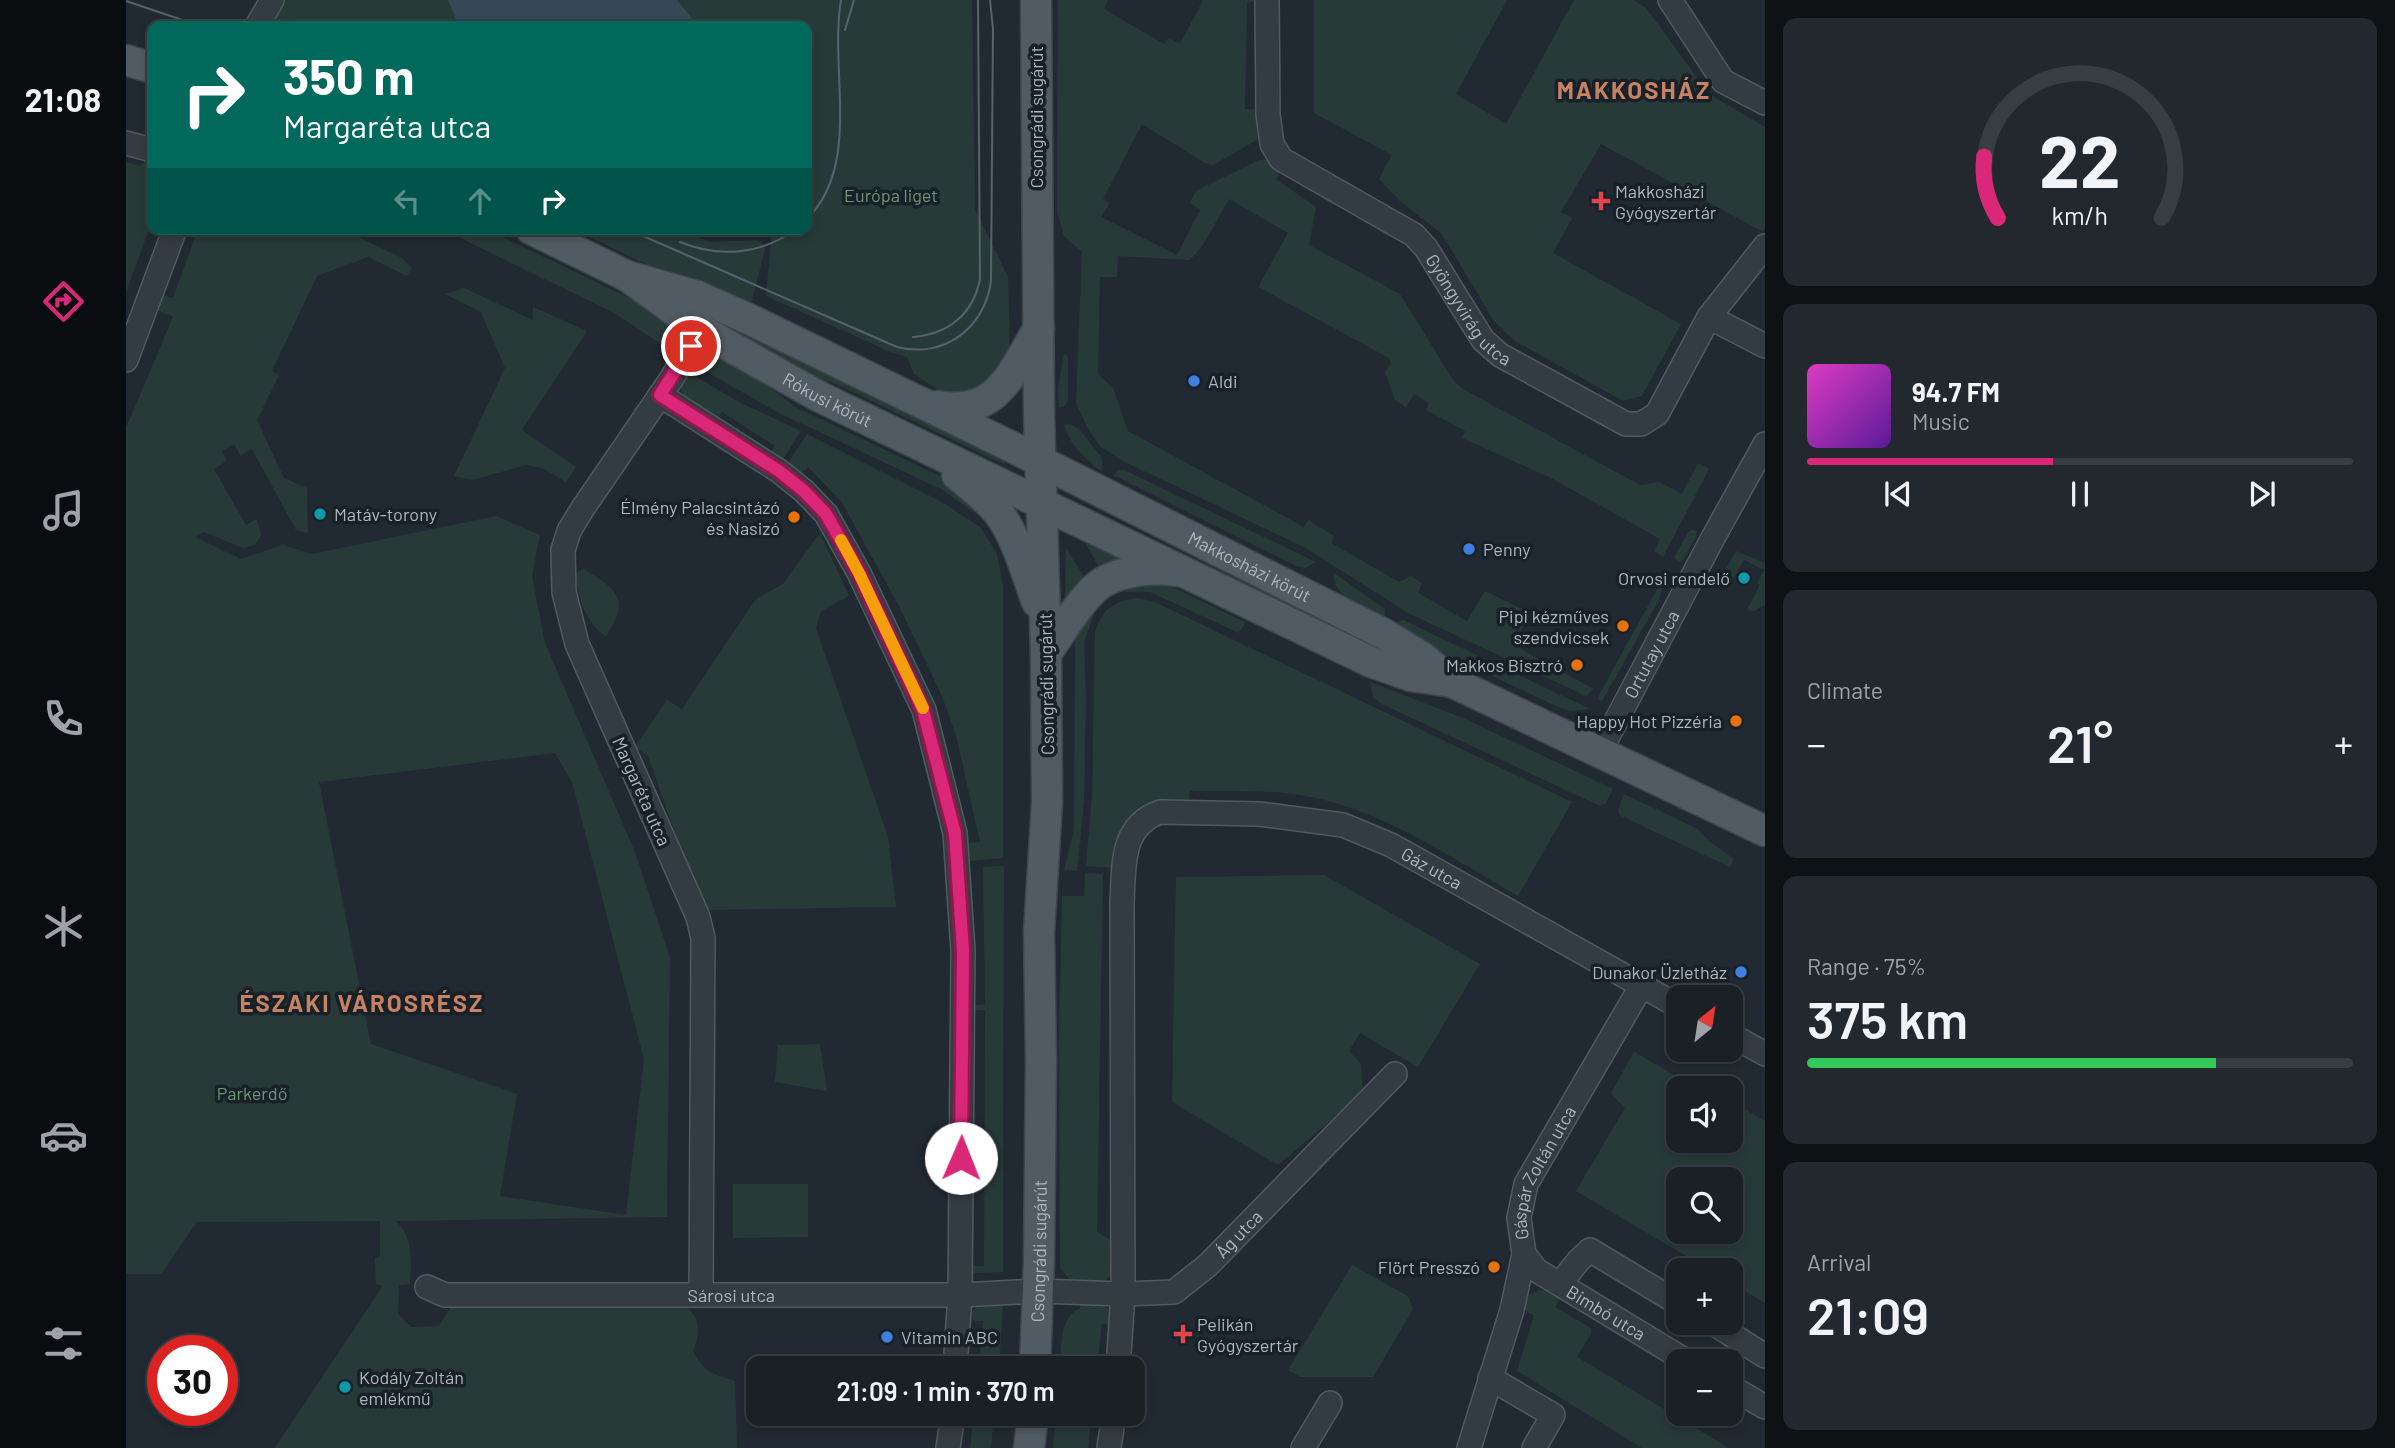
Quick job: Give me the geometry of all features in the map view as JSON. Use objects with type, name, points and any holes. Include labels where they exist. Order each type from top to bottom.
[{"type":"main road","name":"Csongrádi sugárút","points":[[1035,1356],[1041,1061],[1039,932],[1046,803],[1046,640],[1041,504],[1035,111],[1036,0]]},
{"type":"main road","points":[[126,60],[147,66]]},
{"type":"main road","name":"Rókusi körút","points":[[543,235],[626,276],[701,330],[820,397],[1041,504]]},
{"type":"main road","name":"Rókusi körút","points":[[626,276],[696,296],[742,316],[1041,461]]},
{"type":"main road","points":[[696,296],[704,318],[701,330]]},
{"type":"main road","points":[[701,330],[712,320],[727,315],[742,316]]},
{"type":"main road","points":[[922,403],[973,407],[993,397],[1008,380],[1039,328]]},
{"type":"main road","points":[[917,444],[974,488],[996,510],[1018,551],[1046,640],[1098,585],[1115,577],[1144,571],[1185,573]]},
{"type":"main road","name":"Makkosházi körút","points":[[1041,461],[1384,634],[1422,657],[1452,682],[1765,831]]},
{"type":"main road","name":"Makkosházi körút","points":[[1041,504],[1371,663],[1411,676],[1452,682]]},
{"type":"main road","points":[[1029,1448],[1032,1426]]},
{"type":"street","name":"Gyöngyvirág utca","points":[[1267,0],[1268,114],[1272,144],[1281,159],[1414,235],[1426,247],[1483,340],[1500,355],[1626,424],[1641,424],[1657,414],[1709,317],[1765,246]]},
{"type":"street","points":[[1670,0],[1723,81],[1765,103]]},
{"type":"street","points":[[126,143],[147,149]]},
{"type":"street","points":[[126,359],[173,235]]},
{"type":"street","points":[[1709,317],[1765,346]]},
{"type":"street","name":"Margaréta utca","points":[[701,330],[569,531],[563,550],[564,592],[578,644],[698,917],[703,938],[701,1295]]},
{"type":"street","points":[[660,395],[779,471],[804,491],[826,514],[859,573],[923,710],[955,833],[963,951],[960,1295],[957,1356]]},
{"type":"street","name":"Ortutay utca","points":[[1600,753],[1765,444]]},
{"type":"street","name":"Gáz utca","points":[[1123,1294],[1122,902],[1125,856],[1135,827],[1147,817],[1160,812],[1259,814],[1343,825],[1391,845],[1666,999]]},
{"type":"street","name":"Gáspár Zoltán utca","points":[[1469,1448],[1513,1310],[1524,1254],[1519,1217],[1526,1184],[1642,985]]},
{"type":"street","points":[[1743,1042],[1765,1054]]},
{"type":"street","name":"Ág utca","points":[[1038,1291],[1123,1294],[1174,1292],[1208,1265],[1395,1074]]},
{"type":"street","name":"Bimbó utca","points":[[1560,1284],[1590,1250],[1666,1296]]},
{"type":"street","name":"Bimbó utca","points":[[1524,1254],[1536,1270],[1668,1349]]},
{"type":"street","name":"Sárosi utca","points":[[427,1287],[445,1295],[960,1295],[1038,1291]]},
{"type":"street","points":[[1119,1356],[1123,1294]]},
{"type":"street","points":[[1732,1335],[1765,1356]]},
{"type":"street","points":[[1490,1378],[1553,1416],[1534,1448]]},
{"type":"street","points":[[1743,1394],[1765,1407]]},
{"type":"street","points":[[1303,1448],[1331,1403]]},
{"type":"street","points":[[948,1448],[951,1426]]},
{"type":"street","points":[[1109,1448],[1112,1426]]},
{"type":"green space","name":"Európa liget","points":[[283,0],[972,0],[975,209],[1008,277],[1010,352],[998,383],[954,400],[914,374],[907,357],[766,296],[772,235],[812,235],[812,21],[271,21]]},
{"type":"green space","points":[[1058,0],[1108,0],[1104,9],[1164,44],[1169,38],[1180,44],[1203,0],[1259,0],[1247,3],[1245,109],[1260,110],[1261,128],[1257,140],[1213,165],[1205,163],[1142,124],[1103,199],[1110,203],[1101,217],[1177,255],[1200,210],[1190,203],[1196,191],[1259,160],[1270,160],[1282,168],[1276,179],[1316,207],[1309,245],[1400,294],[1453,380],[1463,389],[1640,485],[1659,482],[1682,494],[1698,463],[1709,469],[1663,557],[1654,551],[1660,539],[1551,478],[1462,438],[1465,431],[1426,410],[1429,403],[1414,394],[1406,407],[1395,400],[1385,372],[1391,363],[1389,358],[1258,287],[1288,233],[1229,199],[1203,245],[1190,260],[1118,256],[1117,277],[1100,277],[1098,374],[1113,388],[1128,431],[1304,527],[1308,520],[1334,536],[1331,543],[1399,582],[1411,576],[1422,583],[1418,593],[1467,621],[1485,591],[1530,613],[1513,645],[1594,689],[1586,696],[1408,613],[1306,548],[1123,461],[1101,447],[1089,431],[1076,403],[1082,252],[1064,236],[1057,211]]},
{"type":"green space","points":[[1314,0],[1507,0],[1456,94],[1506,124],[1574,0],[1633,0],[1646,8],[1709,94],[1765,127],[1763,232],[1601,144],[1561,212],[1572,218],[1553,253],[1681,324],[1642,396],[1623,401],[1515,341],[1494,321],[1442,234],[1400,201],[1379,179],[1392,155],[1314,113]]},
{"type":"green space","points":[[147,161],[147,235],[126,292],[126,162],[141,166]]},
{"type":"green space","name":"Parkerdő","points":[[196,235],[354,235],[402,258],[412,268],[407,276],[368,257],[317,276],[272,371],[279,375],[257,420],[284,478],[307,488],[308,533],[296,530],[252,449],[240,455],[234,444],[222,451],[227,461],[214,469],[246,525],[257,519],[261,535],[255,545],[243,548],[204,532],[195,537],[241,559],[283,545],[312,554],[496,516],[540,535],[532,576],[545,643],[635,852],[670,957],[667,1217],[395,1221],[406,1234],[411,1258],[410,1284],[399,1285],[398,1314],[411,1327],[439,1326],[455,1300],[676,1301],[690,1310],[697,1322],[698,1335],[693,1351],[701,1364],[710,1372],[735,1381],[737,1448],[275,1448],[383,1286],[376,1284],[375,1258],[380,1256],[380,1221],[197,1222],[161,1274],[126,1274],[126,428],[173,317],[155,309],[161,294],[173,298]],"holes":[[[555,753],[572,782],[644,1059],[626,1215],[500,1196],[517,1094],[371,1044],[319,782]]]},
{"type":"green space","points":[[454,235],[498,235],[637,302],[680,329],[683,342],[677,355],[616,314]]},
{"type":"green space","points":[[585,235],[691,235],[711,242],[756,240],[761,242],[765,249],[751,305],[662,272]]},
{"type":"green space","points":[[464,288],[533,320],[533,307],[587,331],[522,430],[576,467],[566,482],[542,468],[526,465],[472,480],[454,476],[505,368],[481,312],[445,294]]},
{"type":"green space","points":[[750,336],[1005,460],[1005,465],[838,385],[769,358],[744,344]]},
{"type":"green space","points":[[707,349],[722,352],[797,408],[965,488],[986,517],[970,510],[943,490],[779,413],[691,363],[697,354]]},
{"type":"green space","points":[[1064,354],[1068,358],[1068,399],[1065,406],[1059,408],[1058,389]]},
{"type":"green space","points":[[686,371],[741,403],[801,431],[780,464],[769,456],[775,446],[722,412],[715,422],[686,401],[680,387]]},
{"type":"green space","points":[[1069,424],[1079,429],[1102,458],[1101,471],[1074,445],[1064,425]]},
{"type":"green space","points":[[807,434],[942,502],[981,528],[997,554],[1003,587],[1003,858],[969,861],[967,843],[980,842],[956,735],[942,696],[899,606],[841,501],[808,467],[798,475],[785,468]]},
{"type":"green space","points":[[1118,470],[1124,470],[1316,562],[1305,568],[1296,566],[1113,475]]},
{"type":"green space","points":[[1096,512],[1373,645],[1371,651],[1094,518]]},
{"type":"green space","points":[[1696,531],[1697,535],[1681,563],[1674,558],[1688,532]]},
{"type":"green space","points":[[820,533],[849,596],[821,611],[816,628],[888,837],[896,907],[702,910],[648,756],[635,747],[667,700],[682,709],[756,599],[783,584]]},
{"type":"green space","points":[[1083,539],[1132,557],[1103,574]]},
{"type":"green space","points":[[1066,548],[1088,583],[1065,601]]},
{"type":"green space","points":[[1736,551],[1765,563],[1765,605],[1754,611],[1747,610],[1760,585],[1757,583],[1764,570],[1744,560],[1728,588],[1719,581]]},
{"type":"green space","points":[[583,569],[604,582],[617,596],[618,613],[606,636],[593,625],[580,599],[576,573]]},
{"type":"green space","points":[[1334,573],[1385,609],[1384,621],[1344,596],[1338,589]]},
{"type":"green space","points":[[1126,581],[1166,584],[1245,622],[1237,632],[1150,592],[1112,590]]},
{"type":"green space","points":[[1660,584],[1662,589],[1659,600],[1602,701],[1598,699],[1599,695]]},
{"type":"green space","points":[[1138,598],[1157,603],[1572,802],[1518,896],[1407,832],[1378,819],[1318,798],[1274,792],[1190,791],[1189,803],[1148,805],[1128,820],[1115,842],[1112,868],[1086,866],[1092,795],[1095,632],[1110,608],[1122,601]]},
{"type":"green space","points":[[1098,602],[1084,643],[1084,802],[1077,871],[1064,870],[1074,829],[1075,638]]},
{"type":"green space","points":[[1403,620],[1590,709],[1570,711],[1556,706],[1419,642],[1396,629],[1395,623]]},
{"type":"green space","points":[[1370,682],[1463,718],[1613,789],[1606,803],[1600,806],[1382,704],[1373,697]]},
{"type":"green space","points":[[1624,794],[1698,829],[1709,841],[1734,859],[1730,867],[1619,815],[1618,810]]},
{"type":"green space","points":[[1004,866],[1003,1272],[972,1273],[970,1266],[984,1266],[985,1010],[971,1010],[971,1005],[985,1004],[983,867]]},
{"type":"green space","points":[[1085,873],[1103,874],[1097,1232],[1114,1242],[1115,1261],[1113,1271],[1100,1285],[1072,1282],[1060,1268],[1059,1046],[1062,896],[1084,896]]},
{"type":"green space","points":[[1324,875],[1480,964],[1418,1067],[1360,1033],[1349,1051],[1361,1064],[1363,1093],[1278,1165],[1172,1102],[1176,877]]},
{"type":"green space","points":[[820,1044],[827,1091],[775,1082],[778,1045]]},
{"type":"green space","points":[[1634,1052],[1676,1076],[1666,1076],[1666,1153],[1743,1153],[1743,1108],[1765,1121],[1765,1303],[1743,1290],[1743,1258],[1690,1258],[1576,1191],[1625,1108],[1611,1093]]},
{"type":"green space","points":[[733,1184],[808,1184],[808,1237],[733,1238]]},
{"type":"green space","points":[[1352,1265],[1408,1296],[1413,1309],[1373,1377],[1300,1377],[1288,1370]]},
{"type":"green space","points":[[1545,1289],[1563,1294],[1555,1307],[1591,1328],[1591,1334],[1577,1357],[1666,1410],[1666,1426],[1692,1426],[1729,1448],[1642,1448],[1517,1371],[1534,1315],[1521,1309],[1530,1295]]},
{"type":"green space","points":[[1003,1302],[1000,1356],[980,1356],[983,1321],[969,1320],[974,1309]]},
{"type":"green space","points":[[1081,1302],[1102,1304],[1113,1312],[1113,1325],[1102,1324],[1098,1356],[1060,1356],[1065,1326],[1073,1313],[1080,1308]]},
{"type":"green space","points":[[973,1426],[993,1426],[991,1448],[970,1448]]},
{"type":"green space","points":[[1055,1426],[1091,1426],[1088,1448],[1053,1448]]},
{"type":"water","points":[[448,0],[677,0],[694,21],[457,21]]},
{"type":"tram line","points":[[812,213],[824,197],[834,172],[839,144],[838,27],[841,0]]},
{"type":"tram line","points":[[845,30],[854,0]]},
{"type":"tram line","points":[[913,337],[938,332],[957,320],[972,302],[980,279],[978,0]]},
{"type":"tram line","points":[[641,235],[897,347],[914,350],[931,348],[946,344],[959,336],[971,326],[980,313],[991,281],[993,29],[990,0]]},
{"type":"tram line","points":[[126,1],[185,21]]},
{"type":"tram line","points":[[680,242],[725,252],[754,249],[787,235]]},
{"type":"slow traffic","points":[[841,540],[923,708]]},
{"type":"place","name":"Makkosházi Gyógyszertár","points":[[1601,201]]},
{"type":"place","name":"Aldi","points":[[1194,381]]},
{"type":"place","name":"Matáv-torony","points":[[320,514]]},
{"type":"place","name":"Élmény Palacsintázó és Nasizó","points":[[794,517]]},
{"type":"place","name":"Penny","points":[[1469,549]]},
{"type":"place","name":"Orvosi rendelő","points":[[1744,578]]},
{"type":"place","name":"Pipi kézműves szendvicsek","points":[[1623,626]]},
{"type":"place","name":"Makkos Bisztró","points":[[1577,665]]},
{"type":"place","name":"Happy Hot Pizzéria","points":[[1736,721]]},
{"type":"place","name":"Dunakor Üzletház","points":[[1741,972]]},
{"type":"place","name":"Flört Presszó","points":[[1494,1267]]},
{"type":"place","name":"Pelikán Gyógyszertár","points":[[1183,1334]]},
{"type":"place","name":"Vitamin ABC","points":[[887,1337]]},
{"type":"place","name":"Kodály Zoltán emlékmű","points":[[345,1387]]},
{"type":"district","name":"MAKKOSHÁZ","points":[[1634,89]]},
{"type":"district","name":"ÉSZAKI VÁROSRÉSZ","points":[[362,1002]]},
{"type":"route","points":[[691,346],[660,395],[779,471],[804,491],[826,514],[859,573],[923,710],[955,833],[963,951],[961,1158]]}]
